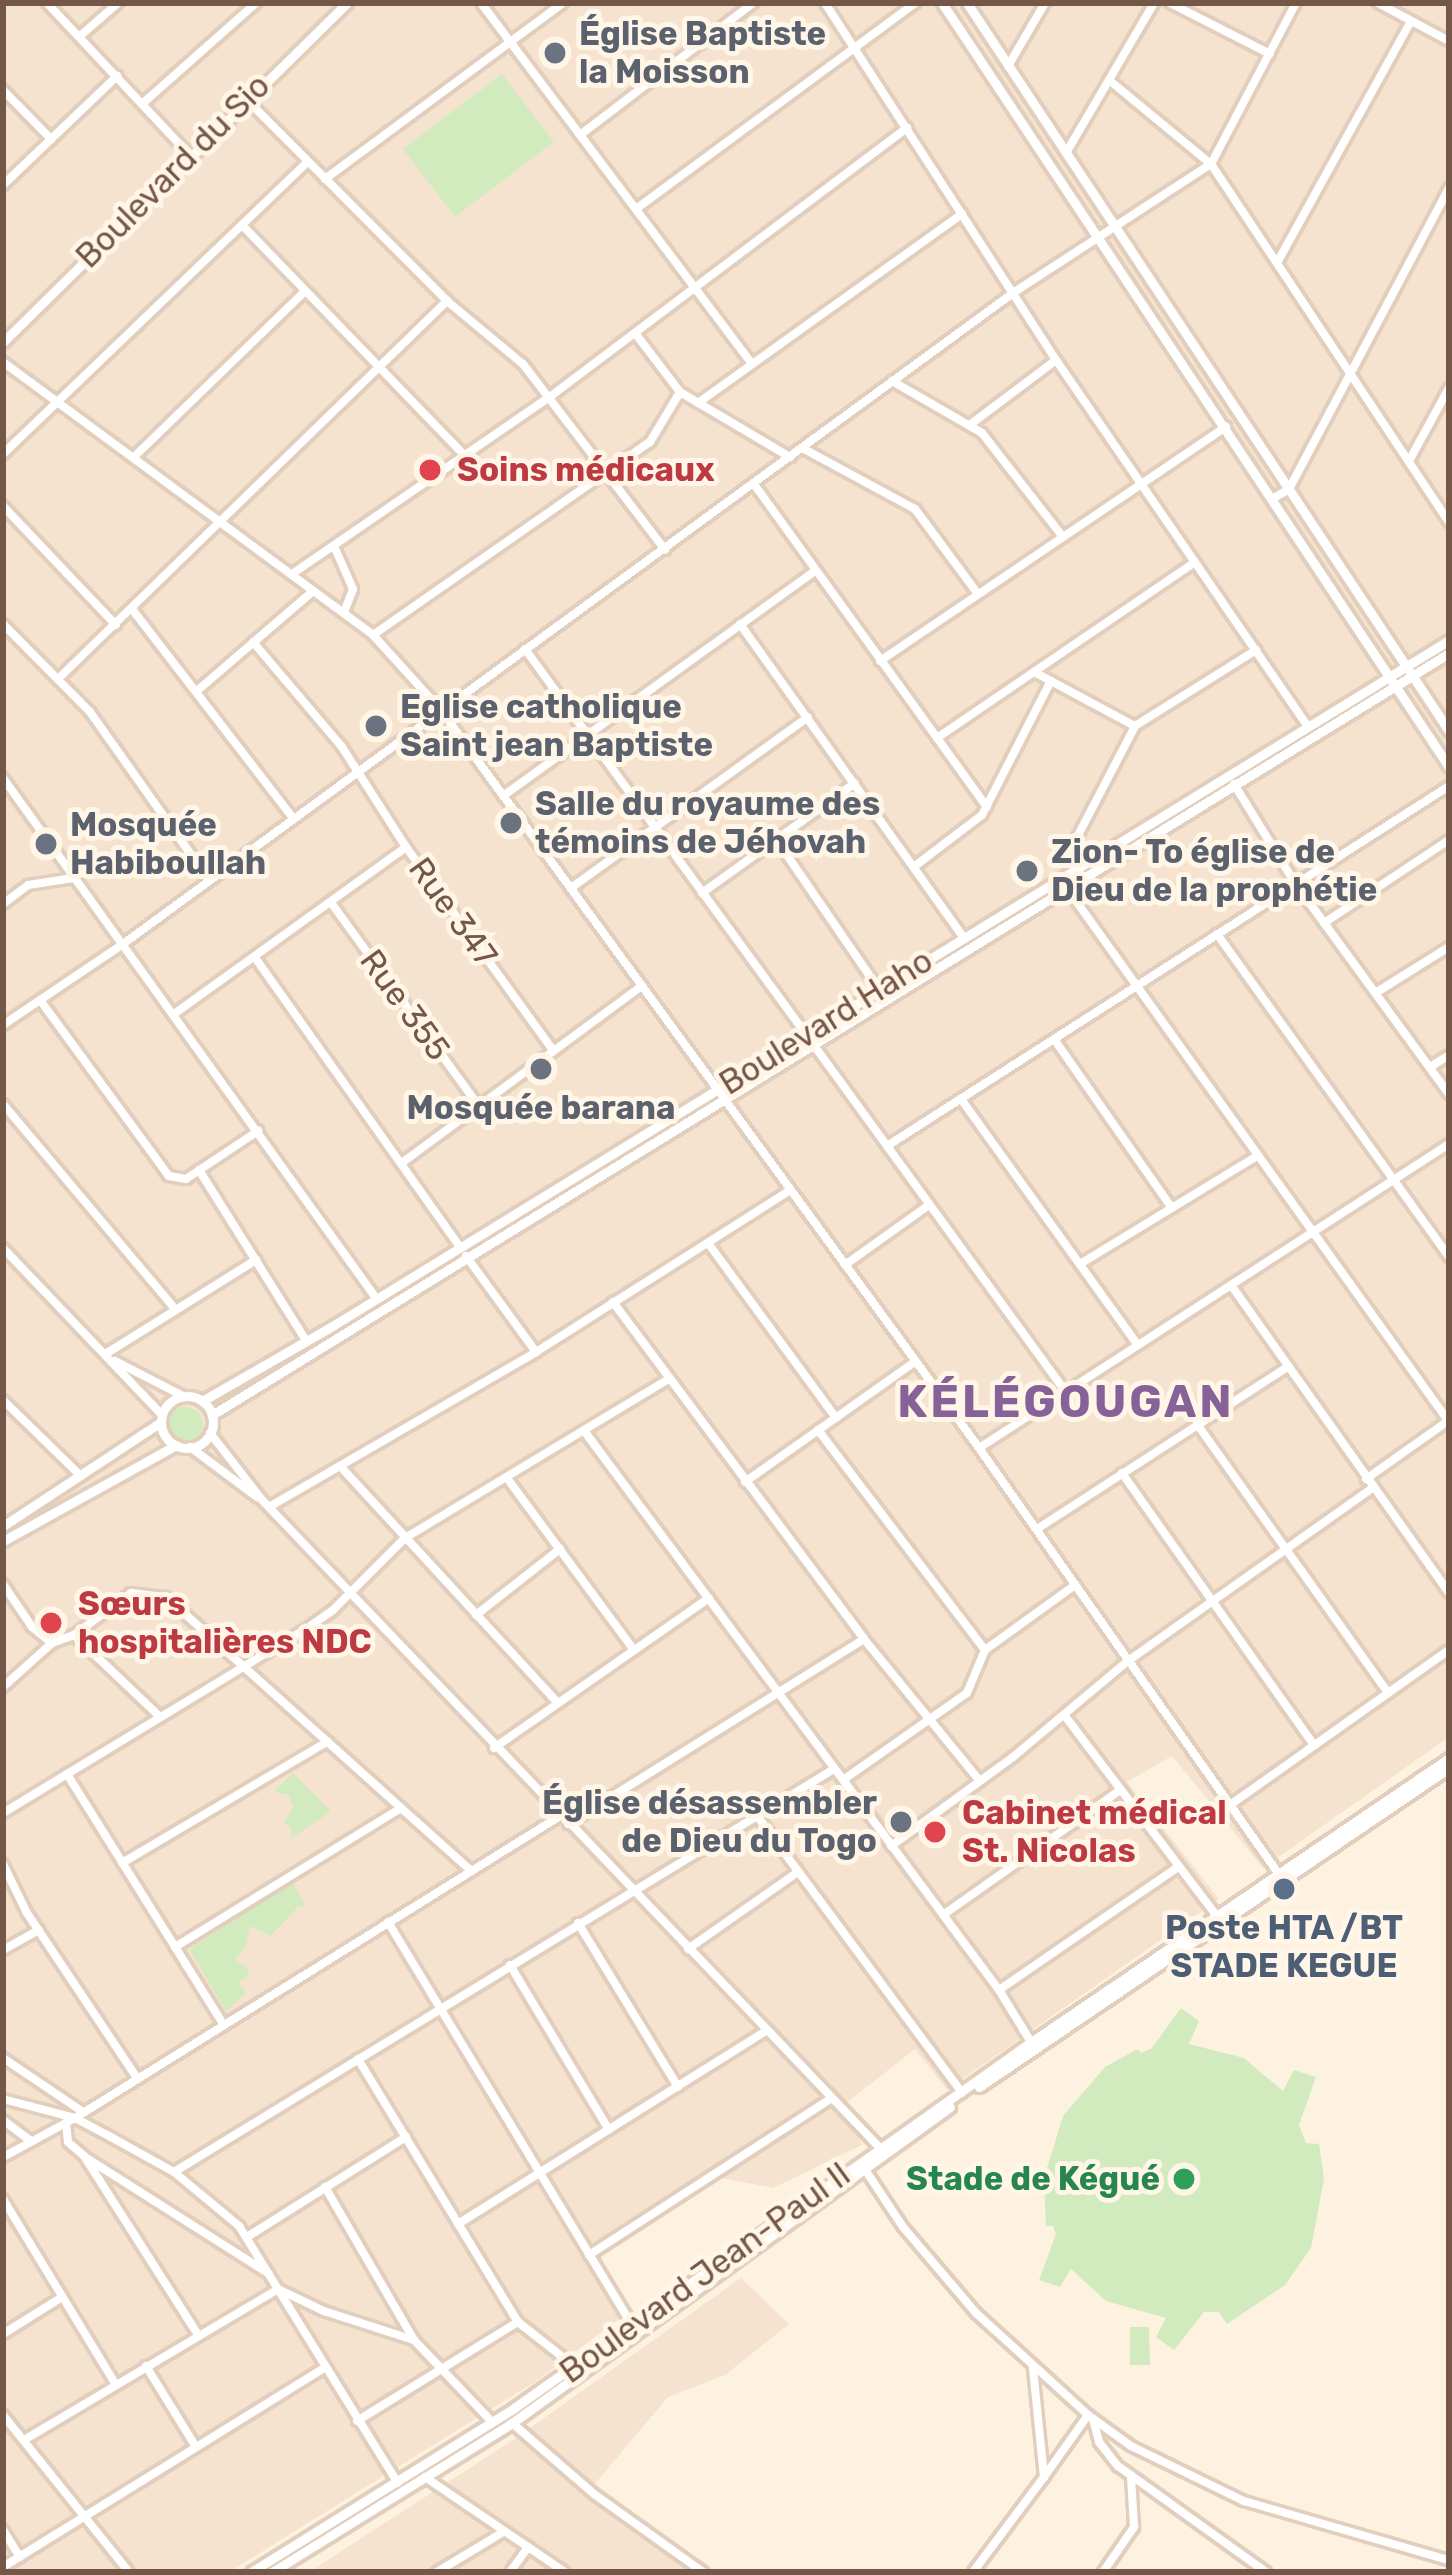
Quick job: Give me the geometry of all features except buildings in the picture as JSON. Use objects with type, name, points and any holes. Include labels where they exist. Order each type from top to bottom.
[{"type":"main road","name":"Boulevard du Sio","points":[[3,342],[245,98],[347,3]]},
{"type":"main road","points":[[942,3],[1449,767]]},
{"type":"main road","points":[[967,3],[1449,731]]},
{"type":"main road","name":"Boulevard Haho","points":[[1410,671],[1449,640]]},
{"type":"main road","name":"Boulevard Haho","points":[[202,1401],[462,1250],[880,990],[1234,784],[1392,682],[1449,652]]},
{"type":"main road","name":"Boulevard Haho","points":[[1063,883],[1082,865],[1308,726],[1392,682]]},
{"type":"main road","name":"Boulevard Haho","points":[[809,1038],[880,1003],[966,941]]},
{"type":"main road","name":"Boulevard Haho","points":[[212,1415],[462,1250]]},
{"type":"main road","points":[[3,1526],[82,1477],[161,1419],[170,1402],[183,1396],[202,1401],[212,1415],[210,1433],[190,1448],[176,1445],[3,1541]]},
{"type":"main road","points":[[161,1419],[176,1445]]},
{"type":"main road","name":"Boulevard Jean-Paul II","points":[[272,2572],[512,2423],[862,2166],[880,2148],[1449,1758]]},
{"type":"main road","name":"Boulevard Jean-Paul II","points":[[251,2572],[423,2475],[492,2422],[862,2166],[1449,1768]]},
{"type":"street","points":[[47,3],[189,154]]},
{"type":"street","points":[[80,35],[118,3]]},
{"type":"street","points":[[142,104],[256,3]]},
{"type":"street","points":[[481,3],[752,363]]},
{"type":"street","points":[[325,179],[563,3]]},
{"type":"street","points":[[580,135],[753,3]]},
{"type":"street","points":[[826,3],[1056,360],[1308,726]]},
{"type":"street","points":[[636,209],[915,3]]},
{"type":"street","points":[[1008,66],[1045,3]]},
{"type":"street","points":[[1066,153],[1154,3]]},
{"type":"street","points":[[1170,3],[1270,54]]},
{"type":"street","points":[[3,1025],[123,944],[1012,293],[1211,164],[1296,3]]},
{"type":"street","points":[[1378,3],[1449,41]]},
{"type":"street","points":[[1278,262],[1411,21]]},
{"type":"street","points":[[3,185],[117,76]]},
{"type":"street","points":[[1109,80],[1211,164],[1449,521]]},
{"type":"street","points":[[3,90],[52,139]]},
{"type":"street","points":[[245,98],[447,301],[551,396],[665,550]]},
{"type":"street","points":[[292,574],[551,396],[907,128]]},
{"type":"street","points":[[3,454],[308,162]]},
{"type":"street","points":[[1271,499],[1288,489],[1449,189]]},
{"type":"street","points":[[698,403],[962,214]]},
{"type":"street","points":[[242,225],[463,454]]},
{"type":"street","points":[[136,455],[305,291]]},
{"type":"street","points":[[60,677],[447,301]]},
{"type":"street","points":[[635,333],[680,392],[790,458]]},
{"type":"street","points":[[970,424],[1056,360]]},
{"type":"street","points":[[3,362],[136,455],[373,635],[440,710],[980,1448],[1278,1873]]},
{"type":"street","points":[[892,381],[970,424],[994,445],[1063,537]]},
{"type":"street","points":[[1409,461],[1449,388]]},
{"type":"street","points":[[373,635],[650,442],[680,392]]},
{"type":"street","points":[[880,661],[1226,427]]},
{"type":"street","points":[[802,448],[916,509],[978,594]]},
{"type":"street","points":[[754,484],[987,807]]},
{"type":"street","points":[[3,506],[116,625]]},
{"type":"street","points":[[334,546],[353,589],[344,613]]},
{"type":"street","points":[[937,738],[1195,562]]},
{"type":"street","points":[[503,796],[815,571]]},
{"type":"street","points":[[198,691],[313,591]]},
{"type":"street","points":[[132,609],[292,817]]},
{"type":"street","points":[[3,624],[60,677],[208,880]]},
{"type":"street","points":[[740,624],[966,941]]},
{"type":"street","name":"Rue 347","points":[[254,642],[357,771],[406,847],[554,1050]]},
{"type":"street","points":[[525,650],[1066,1392]]},
{"type":"street","points":[[1082,865],[1075,841],[1135,726],[1256,650]]},
{"type":"street","points":[[1036,672],[1135,726]]},
{"type":"street","points":[[915,866],[969,827],[987,807],[1051,681]]},
{"type":"street","points":[[571,888],[808,717]]},
{"type":"street","points":[[3,778],[376,1298]]},
{"type":"street","points":[[702,892],[855,782]]},
{"type":"street","points":[[1234,784],[1295,883],[1449,1094]]},
{"type":"street","points":[[886,1147],[1449,786]]},
{"type":"street","points":[[776,839],[880,990],[880,1003]]},
{"type":"street","points":[[1324,923],[1449,840]]},
{"type":"street","points":[[174,1014],[406,847]]},
{"type":"street","points":[[3,904],[28,885],[75,878]]},
{"type":"street","points":[[891,1846],[1449,1421],[1063,883]]},
{"type":"street","name":"Rue 355","points":[[332,904],[479,1106]]},
{"type":"street","points":[[1217,934],[1449,1257]]},
{"type":"street","points":[[1377,992],[1449,946]]},
{"type":"street","points":[[256,959],[536,1352]]},
{"type":"street","points":[[403,1162],[642,986]]},
{"type":"street","points":[[40,1000],[169,1176],[178,1181],[258,1131]]},
{"type":"street","points":[[1054,1039],[1172,1208]]},
{"type":"street","points":[[1430,1067],[1449,1055]]},
{"type":"street","points":[[961,1099],[1138,1345]]},
{"type":"street","points":[[3,1104],[175,1309]]},
{"type":"street","points":[[980,1448],[1449,1144]]},
{"type":"street","points":[[1080,1264],[1256,1157]]},
{"type":"street","points":[[199,1170],[307,1342]]},
{"type":"street","points":[[266,1504],[536,1352],[790,1190]]},
{"type":"street","points":[[845,1265],[929,1205]]},
{"type":"street","points":[[708,1243],[836,1418]]},
{"type":"street","points":[[3,1248],[111,1357],[161,1419]]},
{"type":"street","points":[[111,1357],[175,1309],[256,1260]]},
{"type":"street","points":[[1231,1285],[1449,1593]]},
{"type":"street","points":[[613,1303],[864,1639],[980,1781]]},
{"type":"street","points":[[111,1357],[183,1396]]},
{"type":"street","points":[[745,1482],[916,1361]]},
{"type":"street","points":[[1036,1529],[1286,1367]]},
{"type":"street","points":[[3,1814],[306,1629],[351,1594],[405,1538],[669,1378]]},
{"type":"street","points":[[3,1400],[8,1411],[82,1477]]},
{"type":"street","points":[[1197,1424],[1388,1693]]},
{"type":"street","points":[[818,1430],[985,1650]]},
{"type":"street","points":[[585,1432],[999,1990],[1031,2042]]},
{"type":"street","points":[[210,1433],[266,1504],[494,1748],[880,2148]]},
{"type":"street","points":[[190,1448],[266,1504]]},
{"type":"street","points":[[340,1466],[558,1703]]},
{"type":"street","points":[[1122,1473],[1314,1745]]},
{"type":"street","points":[[507,1478],[634,1650]]},
{"type":"street","points":[[476,1615],[560,1550]]},
{"type":"street","points":[[3,1584],[32,1628],[52,1643]]},
{"type":"street","points":[[842,1780],[968,1693],[985,1650],[1075,1585]]},
{"type":"street","points":[[3,1687],[52,1643],[74,1635],[131,1593],[149,1591],[166,1597],[471,1871]]},
{"type":"street","points":[[494,1748],[709,1598]]},
{"type":"street","points":[[74,1635],[159,1716]]},
{"type":"street","points":[[3,2157],[75,2118],[471,1871],[864,1639]]},
{"type":"street","points":[[1230,1805],[1449,1650]]},
{"type":"street","points":[[1065,1716],[1216,1915]]},
{"type":"street","points":[[122,1863],[328,1741]]},
{"type":"street","points":[[174,2172],[834,1769]]},
{"type":"street","points":[[67,1774],[224,2024]]},
{"type":"street","points":[[943,1915],[1120,1790]]},
{"type":"street","points":[[175,1947],[400,1808]]},
{"type":"street","points":[[758,1817],[962,2092]]},
{"type":"street","points":[[3,1864],[39,1930],[137,2078]]},
{"type":"street","points":[[999,1990],[1178,1868]]},
{"type":"street","points":[[688,1948],[798,1872]]},
{"type":"street","points":[[388,1922],[632,2325]]},
{"type":"street","points":[[578,1923],[679,2087]]},
{"type":"street","points":[[3,1950],[39,1930]]},
{"type":"street","points":[[510,1965],[610,2130]]},
{"type":"street","points":[[458,2224],[767,2030]]},
{"type":"street","points":[[3,2058],[75,2118],[174,2172],[247,2237],[399,2485]]},
{"type":"street","points":[[358,2059],[518,2322],[575,2366]]},
{"type":"street","points":[[590,2255],[832,2098]]},
{"type":"street","points":[[3,2099],[75,2118]]},
{"type":"street","points":[[75,2118],[65,2137],[85,2157],[269,2274]]},
{"type":"street","points":[[3,2120],[30,2140]]},
{"type":"street","points":[[247,2237],[406,2137]]},
{"type":"street","points":[[85,2157],[198,2335]]},
{"type":"street","points":[[862,2166],[950,2284],[1033,2367],[1131,2446],[1244,2501],[1449,2560]]},
{"type":"street","points":[[325,2187],[414,2340],[492,2422]]},
{"type":"street","points":[[3,2199],[116,2385]]},
{"type":"street","points":[[278,2289],[324,2311],[414,2340]]},
{"type":"street","points":[[24,2440],[278,2289]]},
{"type":"street","points":[[3,2334],[62,2297]]},
{"type":"street","points":[[357,2421],[518,2322]]},
{"type":"street","points":[[146,2366],[196,2447]]},
{"type":"street","points":[[1033,2367],[1044,2477]]},
{"type":"street","points":[[3,2567],[324,2368]]},
{"type":"street","points":[[3,2415],[129,2572]]},
{"type":"street","points":[[1090,2417],[1099,2442],[1131,2476],[1266,2572]]},
{"type":"street","points":[[974,2572],[1090,2417]]},
{"type":"street","points":[[512,2423],[594,2494],[692,2569],[704,2572]]},
{"type":"street","points":[[423,2475],[565,2572]]},
{"type":"street","points":[[1103,2572],[1134,2527],[1131,2476]]},
{"type":"street","points":[[3,2530],[20,2558]]},
{"type":"street","points":[[437,2572],[505,2531]]},
{"type":"street","points":[[510,2572],[528,2547]]},
{"type":"shaded area","points":[[3,3],[1449,3],[1449,1737],[1263,1868],[1172,1756],[1127,1782],[1219,1899],[947,2090],[915,2049],[846,2103],[862,2145],[773,2188],[701,2174],[591,2244],[623,2316],[538,2380],[229,2572],[3,2572]]},
{"type":"shaded area","points":[[741,2278],[789,2324],[725,2375],[668,2397],[588,2492],[700,2572],[309,2572],[513,2440]]},
{"type":"green space","points":[[502,74],[554,142],[455,217],[403,149]]},
{"type":"green space","points":[[185,1407],[198,1412],[203,1425],[198,1438],[185,1443],[172,1438],[167,1425],[172,1412]]},
{"type":"green space","points":[[293,1773],[331,1811],[291,1839],[291,1828],[284,1823],[293,1808],[289,1795],[274,1791]]},
{"type":"green space","points":[[292,1882],[306,1906],[298,1907],[271,1936],[250,1926],[246,1946],[235,1959],[248,1969],[249,1975],[238,1983],[246,1993],[226,2011],[189,1949]]},
{"type":"green space","name":"Stade de Kégué","points":[[1181,2008],[1199,2021],[1189,2044],[1244,2058],[1283,2091],[1294,2070],[1316,2077],[1299,2125],[1306,2143],[1319,2144],[1324,2179],[1311,2248],[1285,2285],[1227,2324],[1219,2312],[1204,2312],[1174,2350],[1156,2337],[1166,2318],[1106,2301],[1071,2269],[1060,2287],[1039,2280],[1056,2234],[1053,2226],[1046,2226],[1044,2178],[1063,2116],[1105,2067],[1138,2049],[1141,2053],[1152,2048]]},
{"type":"green space","points":[[1130,2327],[1149,2327],[1150,2365],[1130,2365]]},
{"type":"place","name":"Église Baptiste la Moisson","points":[[555,53]]},
{"type":"place","name":"Soins médicaux","points":[[430,470]]},
{"type":"place","name":"Eglise catholique Saint jean Baptiste","points":[[376,726]]},
{"type":"place","name":"Salle du royaume des témoins de Jéhovah","points":[[511,823]]},
{"type":"place","name":"Mosquée Habiboullah","points":[[46,844]]},
{"type":"place","name":"Zion- To église de Dieu de la prophétie","points":[[1027,871]]},
{"type":"place","name":"Mosquée barana","points":[[541,1069]]},
{"type":"place","name":"Sœurs hospitalières NDC","points":[[51,1623]]},
{"type":"place","name":"Église désassembler de Dieu du Togo","points":[[901,1822]]},
{"type":"place","name":"Cabinet médical St. Nicolas","points":[[935,1832]]},
{"type":"place","name":"Poste HTA /BT STADE KEGUE","points":[[1284,1889]]},
{"type":"place","name":"Stade de Kégué","points":[[1184,2179]]},
{"type":"district","name":"KÉLÉGOUGAN","points":[[1066,1402]]}]
